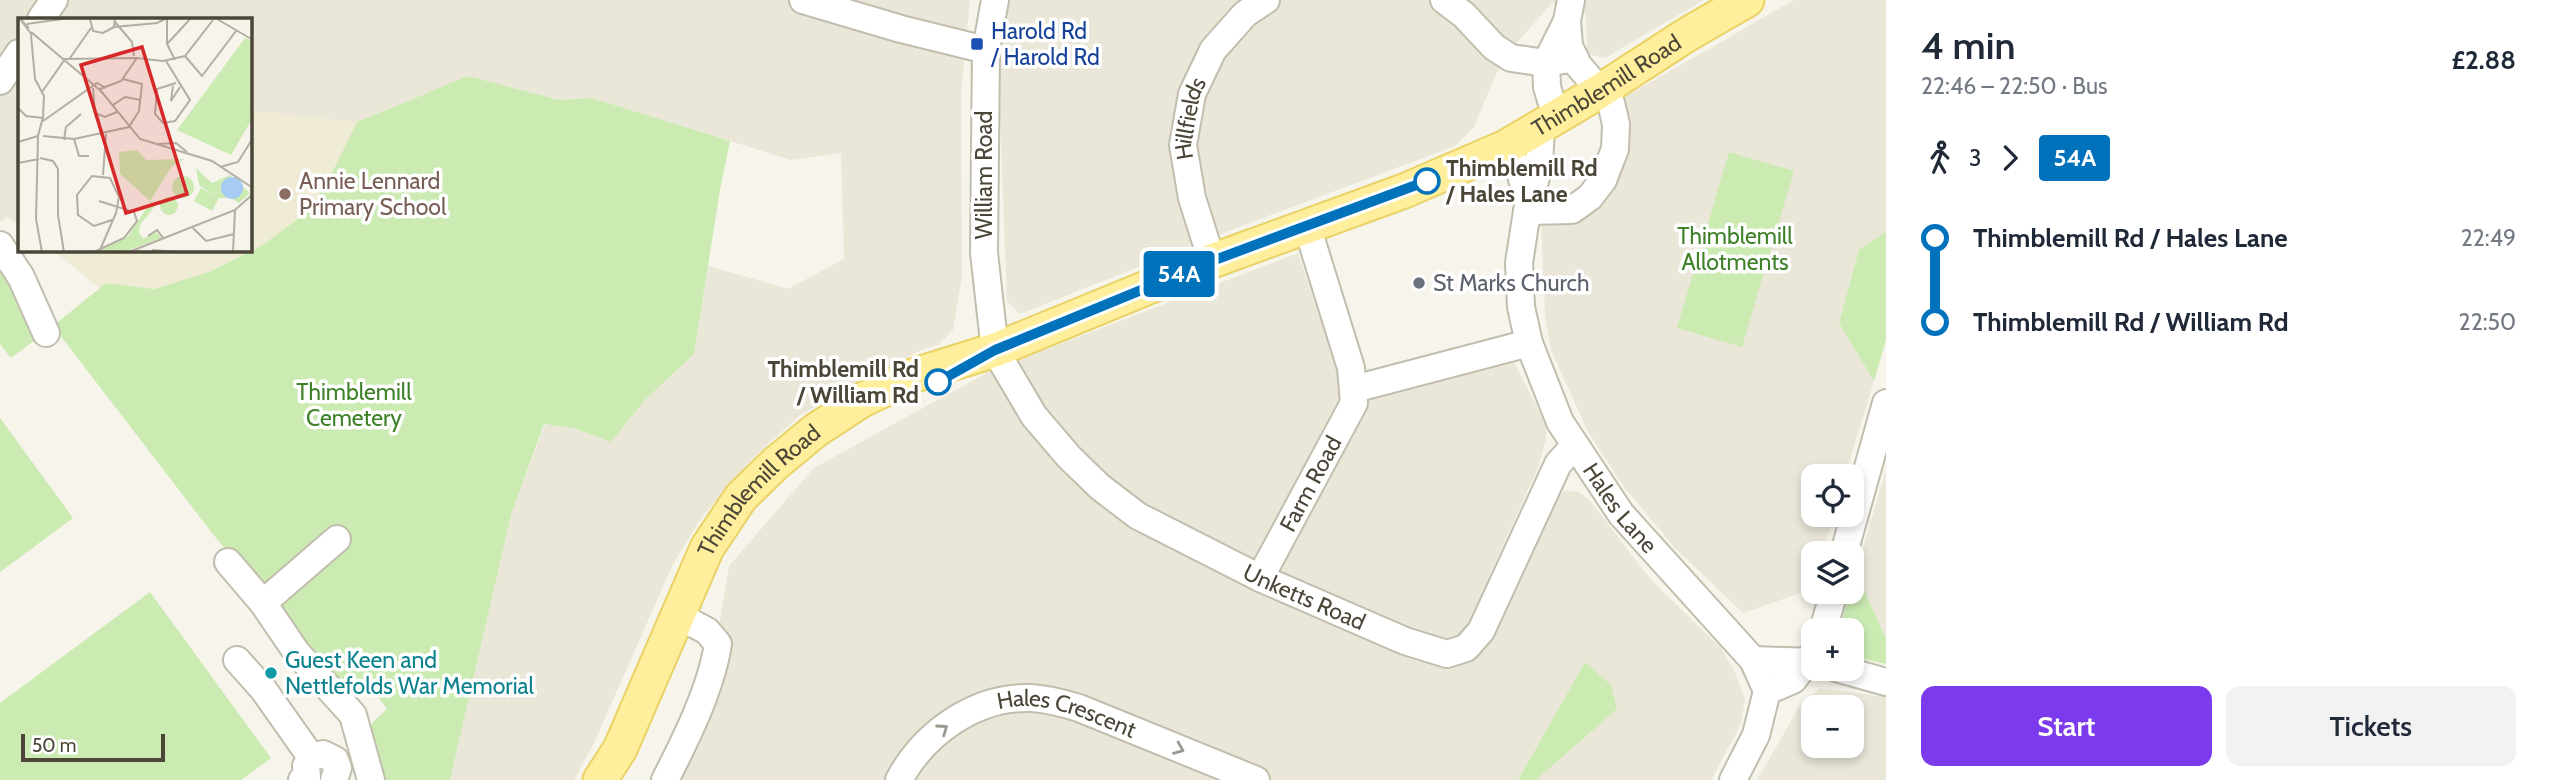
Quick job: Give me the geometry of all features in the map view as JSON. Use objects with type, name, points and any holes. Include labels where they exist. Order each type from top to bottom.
[{"type":"main road","name":"Thimblemill Road","points":[[600,780],[620,749],[695,579],[756,505],[828,442],[867,418],[995,350],[1212,261],[1404,191],[1506,147],[1747,0]]},
{"type":"street","points":[[42,18],[54,0]]},
{"type":"street","points":[[803,0],[901,29],[986,50]]},
{"type":"street","name":"William Road","points":[[995,0],[986,50],[984,253],[995,350]]},
{"type":"street","name":"Hillfields","points":[[1212,261],[1192,198],[1183,145],[1192,94],[1213,50],[1245,14],[1266,0]]},
{"type":"street","points":[[1444,0],[1464,15],[1494,47],[1511,58],[1546,63],[1575,58]]},
{"type":"street","points":[[1546,63],[1569,11]]},
{"type":"street","points":[[1528,207],[1572,210],[1590,197],[1603,180],[1615,149],[1616,124],[1611,103],[1600,92],[1569,46],[1569,11]]},
{"type":"street","points":[[0,81],[18,54]]},
{"type":"street","name":"Hales Lane","points":[[1546,63],[1548,121],[1528,207],[1519,264],[1521,307],[1529,343],[1560,422],[1621,514],[1753,660],[1767,691]]},
{"type":"street","name":"Hales Lane","points":[[1506,147],[1520,172],[1528,207]]},
{"type":"street","points":[[1307,226],[1354,389],[1529,343]]},
{"type":"street","points":[[0,245],[21,277],[46,333]]},
{"type":"street","name":"Unketts Road","points":[[995,350],[1034,416],[1069,457],[1100,487],[1138,516],[1259,578],[1405,641],[1447,654],[1466,648],[1481,631],[1558,464],[1575,445]]},
{"type":"street","name":"Farm Road","points":[[1259,578],[1354,403],[1354,389]]},
{"type":"street","points":[[1847,541],[1886,403]]},
{"type":"street","points":[[262,603],[337,539]]},
{"type":"street","points":[[228,562],[262,603],[297,653],[353,715],[371,780]]},
{"type":"street","points":[[665,780],[684,743],[716,661],[718,644],[707,631],[679,617]]},
{"type":"street","points":[[1753,660],[1801,659]]},
{"type":"street","points":[[237,660],[263,689],[307,774],[323,754],[335,760],[338,768],[334,780]]},
{"type":"street","points":[[1733,780],[1756,735],[1767,691],[1793,680],[1801,671]]},
{"type":"street","points":[[1864,676],[1886,682]]},
{"type":"street","name":"Hales Crescent","points":[[899,780],[910,760],[929,738],[971,710],[1013,699],[1030,698],[1051,700],[1079,708],[1256,780]]},
{"type":"shaded area","points":[[0,0],[970,0],[961,92],[962,276],[953,330],[938,345],[921,350],[800,415],[753,458],[702,517],[673,564],[594,743],[574,780],[450,780],[511,515],[545,424],[573,428],[611,442],[645,400],[694,354],[708,266],[788,289],[844,259],[841,153],[791,160],[592,98],[559,100],[468,76],[357,122],[252,111],[252,18],[18,18],[18,224],[7,217],[0,222]]},
{"type":"shaded area","points":[[1009,0],[1704,0],[1605,58],[1587,54],[1586,14],[1552,3],[1520,39],[1496,74],[1474,127],[1455,146],[1236,228],[1020,314],[1007,301],[998,65]]},
{"type":"shaded area","points":[[1794,0],[1886,0],[1886,232],[1859,249],[1839,323],[1874,381],[1849,464],[1801,464],[1801,527],[1830,527],[1826,541],[1801,541],[1801,593],[1743,613],[1674,547],[1624,487],[1588,432],[1551,350],[1545,315],[1541,224],[1592,203],[1623,98]]},
{"type":"shaded area","name":"Annie Lennard Primary School","points":[[252,111],[357,122],[330,177],[309,211],[252,250]]},
{"type":"shaded area","name":"Annie Lennard Primary School","points":[[55,252],[249,252],[209,272],[154,289],[106,283],[99,288]]},
{"type":"shaded area","points":[[1298,253],[1346,395],[1514,362],[1546,425],[1546,439],[1538,468],[1490,574],[1514,585],[1556,496],[1564,491],[1579,492],[1590,501],[1652,581],[1721,648],[1735,672],[1745,699],[1741,724],[1711,780],[1536,780],[1617,709],[1585,662],[1518,780],[663,780],[718,632],[729,566],[814,468],[992,370]]},
{"type":"shaded area","points":[[1886,470],[1886,639],[1864,590],[1864,545]]},
{"type":"shaded area","points":[[1820,688],[1886,697],[1886,780],[1757,780],[1801,704],[1801,758],[1864,758],[1864,695],[1812,695]]},
{"type":"green space","name":"Thimblemill Cemetery","points":[[468,76],[559,100],[592,98],[730,141],[694,354],[645,400],[611,442],[573,428],[544,424],[511,515],[450,780],[382,780],[370,728],[387,709],[371,688],[358,695],[344,692],[280,610],[284,596],[276,579],[265,582],[248,576],[53,326],[106,283],[154,289],[209,272],[261,246],[309,211],[330,177],[357,122]]},
{"type":"green space","name":"Thimblemill Allotments","points":[[1729,152],[1794,171],[1742,347],[1677,328]]},
{"type":"green space","points":[[1886,232],[1886,340],[1874,381],[1839,323],[1859,249]]},
{"type":"green space","points":[[0,262],[43,334],[11,358],[0,344]]},
{"type":"green space","points":[[0,418],[73,518],[0,572]]},
{"type":"green space","points":[[1864,590],[1886,639],[1886,664],[1864,659],[1864,618],[1843,618],[1847,604],[1864,604]]},
{"type":"green space","points":[[150,592],[271,758],[241,780],[0,780],[0,703]]},
{"type":"green space","points":[[1585,662],[1611,685],[1617,709],[1536,780],[1518,780]]},
{"type":"bus line","name":"54A","points":[[938,382],[995,350],[1212,261],[1427,181]]},
{"type":"place","name":"Harold Rd / Harold Rd","points":[[977,44]]},
{"type":"place","name":"Thimblemill Rd / Hales Lane","points":[[1427,181]]},
{"type":"place","name":"Annie Lennard Primary School","points":[[285,194]]},
{"type":"place","name":"St Marks Church","points":[[1419,283]]},
{"type":"place","name":"Thimblemill Rd / William Rd","points":[[938,382]]},
{"type":"place","name":"Guest Keen and Nettlefolds War Memorial","points":[[271,673]]}]
